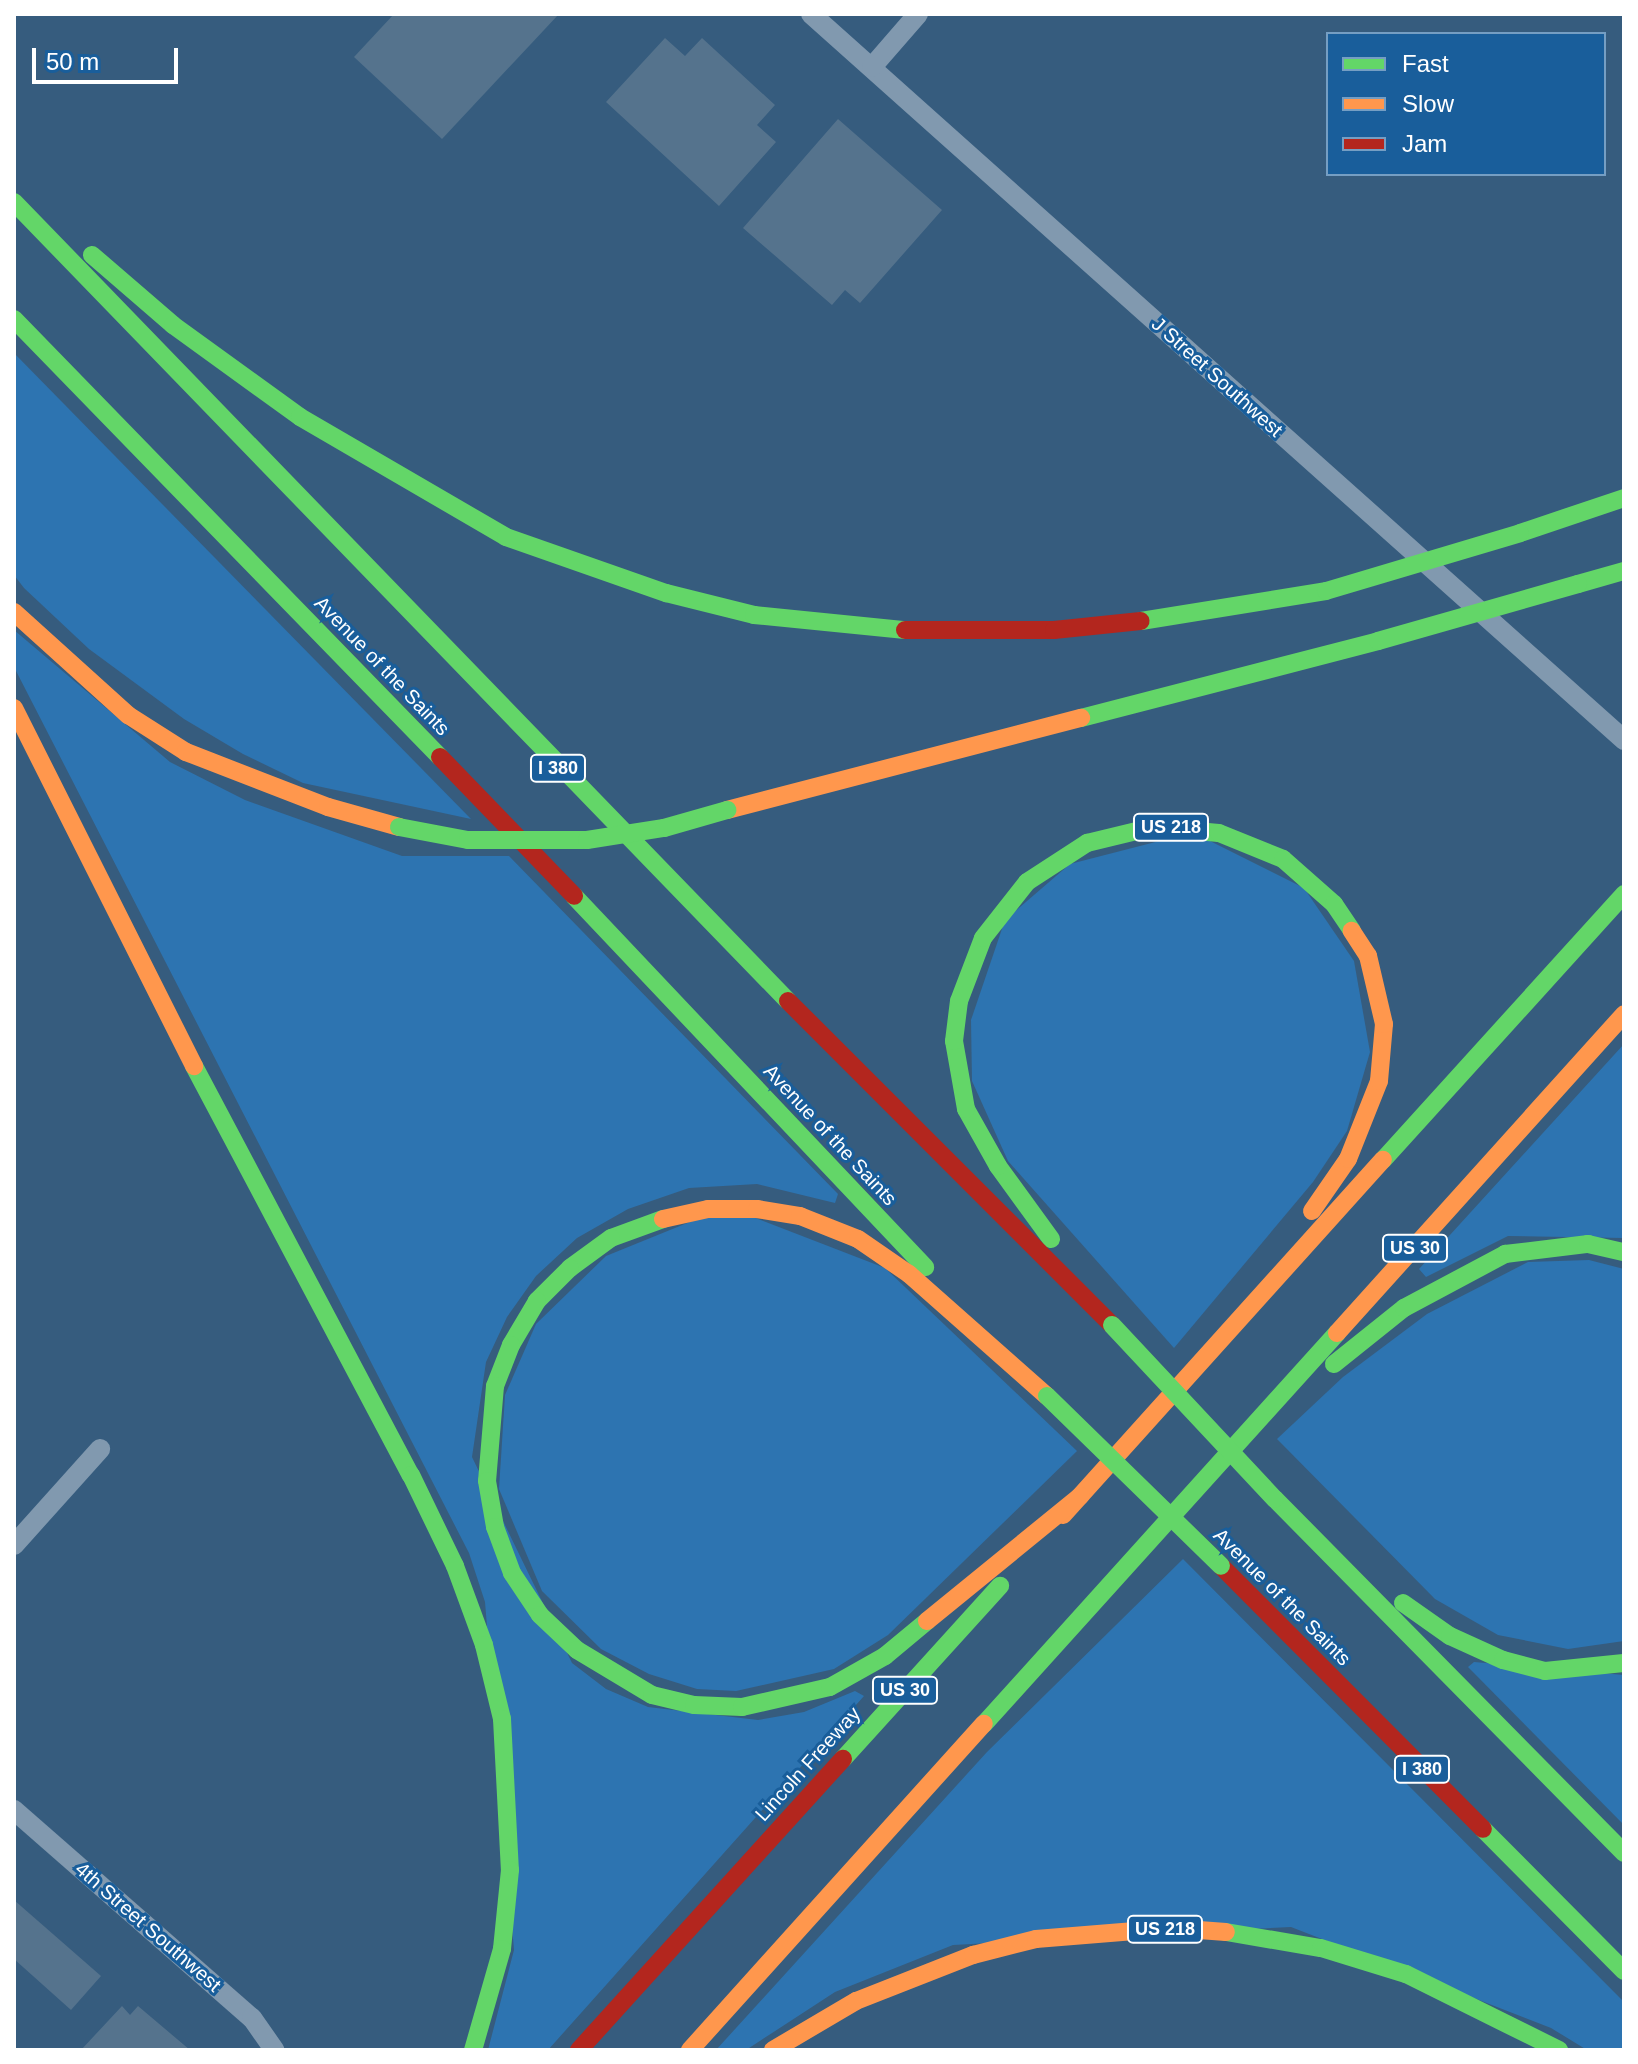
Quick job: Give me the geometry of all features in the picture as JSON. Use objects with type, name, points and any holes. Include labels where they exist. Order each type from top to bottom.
[{"type":"highway","points":[[14,190],[173,325],[300,417],[506,537],[666,593],[754,615],[940,634],[1150,620],[1326,591],[1520,533],[1624,498]]},
{"type":"highway","name":"I 380","points":[[14,202],[623,836],[1112,1325],[1275,1499],[1624,1853]]},
{"type":"highway","name":"Avenue of the Saints","points":[[14,319],[521,841],[1047,1396],[1221,1566],[1624,1971]]},
{"type":"highway","points":[[14,612],[128,715],[186,752],[328,807],[399,827],[468,840],[587,840],[664,828],[1378,641],[1624,571]]},
{"type":"highway","points":[[14,708],[221,1121],[411,1475],[455,1566],[484,1645],[502,1719],[510,1870],[502,1949],[473,2050]]},
{"type":"highway","name":"US 218","points":[[1112,1325],[998,1166],[966,1109],[954,1041],[959,1001],[983,938],[1006,904],[1056,860],[1121,832],[1189,827],[1219,833],[1283,859],[1334,904],[1368,956],[1384,1024],[1384,1053],[1368,1121],[1348,1159],[1230,1330]]},
{"type":"highway","name":"US 30","points":[[1230,1330],[1624,894]]},
{"type":"highway","name":"US 30","points":[[690,2050],[1624,1014]]},
{"type":"highway","points":[[1047,1396],[909,1274],[858,1239],[800,1216],[757,1209],[708,1209],[657,1220],[611,1238],[570,1268],[537,1301],[511,1345],[495,1386],[487,1435],[487,1481],[495,1527],[512,1573],[533,1605],[577,1650],[652,1695],[694,1705],[742,1707],[830,1687],[885,1656],[1080,1496]]},
{"type":"highway","points":[[1206,1481],[1337,1362],[1404,1308],[1455,1276],[1505,1254],[1548,1246],[1588,1244],[1624,1252]]},
{"type":"highway","name":"Lincoln Freeway","points":[[579,2050],[1230,1330]]},
{"type":"highway","points":[[1314,1537],[1450,1636],[1503,1660],[1545,1671],[1624,1663]]},
{"type":"highway","name":"US 218","points":[[773,2050],[856,2001],[973,1955],[1036,1939],[1172,1928],[1238,1933],[1321,1948],[1406,1974],[1559,2050]]},
{"type":"street","name":"J Street Southwest","points":[[811,14],[1624,740]]},
{"type":"street","points":[[872,67],[918,14]]},
{"type":"street","points":[[14,1545],[100,1449]]},
{"type":"street","name":"4th Street Southwest","points":[[14,1810],[252,2018],[274,2050]]},
{"type":"shaded area","points":[[14,353],[471,819],[303,783],[243,754],[184,719],[89,649],[24,588],[14,575]]},
{"type":"shaded area","points":[[14,630],[170,762],[245,800],[402,856],[509,856],[838,1194],[835,1203],[757,1184],[689,1188],[628,1209],[577,1238],[536,1276],[507,1317],[486,1362],[472,1457],[572,1663],[606,1689],[648,1707],[758,1720],[804,1712],[855,1691],[864,1696],[548,2050],[488,2050],[514,1950],[485,1602],[469,1553],[14,667]]},
{"type":"shaded area","points":[[1171,838],[1206,839],[1304,888],[1354,961],[1370,1052],[1347,1131],[1313,1182],[1174,1348],[1008,1161],[972,1081],[971,1020],[1005,920],[1070,864]]},
{"type":"shaded area","points":[[1624,1044],[1624,1238],[1508,1236],[1426,1277],[1419,1269]]},
{"type":"shaded area","points":[[702,1217],[753,1217],[885,1268],[1077,1451],[888,1635],[834,1669],[736,1691],[697,1689],[649,1674],[601,1649],[542,1591],[499,1489],[505,1395],[536,1324],[606,1256]]},
{"type":"shaded area","points":[[1589,1260],[1624,1269],[1624,1641],[1568,1649],[1498,1635],[1435,1599],[1277,1439],[1343,1377],[1427,1314],[1528,1262]]},
{"type":"shaded area","points":[[1183,1559],[1624,2002],[1624,2050],[1587,2050],[1551,2028],[1291,1927],[953,1945],[835,1992],[746,2050],[716,2050],[987,1752]]},
{"type":"shaded area","points":[[1474,1662],[1624,1675],[1624,1825],[1468,1667]]},
{"type":"building","points":[[394,14],[559,14],[442,139],[354,57]]},
{"type":"building","points":[[665,38],[685,56],[702,38],[775,105],[757,125],[776,142],[719,206],[606,102]]},
{"type":"building","points":[[838,119],[942,210],[860,303],[845,290],[832,305],[743,228]]},
{"type":"building","points":[[14,1900],[101,1976],[71,2010],[14,1959]]},
{"type":"building","points":[[122,2006],[130,2015],[138,2006],[190,2050],[81,2050]]},
{"type":"traffic: fast","points":[[14,202],[788,1001]]},
{"type":"traffic: fast","points":[[92,255],[173,325],[300,417],[506,537],[666,593],[754,615],[905,630]]},
{"type":"traffic: fast","points":[[14,319],[440,757]]},
{"type":"traffic: fast","points":[[1520,533],[1624,498]]},
{"type":"traffic: fast","points":[[1326,591],[1520,533]]},
{"type":"traffic: fast","points":[[1578,584],[1624,571]]},
{"type":"traffic: fast","points":[[1378,641],[1578,584]]},
{"type":"traffic: fast","points":[[1141,621],[1326,591]]},
{"type":"traffic: fast","points":[[1081,718],[1378,641]]},
{"type":"traffic: fast","points":[[399,827],[468,840],[587,840],[664,828],[727,810]]},
{"type":"traffic: fast","points":[[1051,1239],[998,1166],[966,1109],[954,1041],[959,1001],[983,938],[1027,882],[1087,843],[1153,827],[1219,833],[1283,859],[1334,904],[1352,931]]},
{"type":"traffic: fast","points":[[1383,1160],[1624,894]]},
{"type":"traffic: fast","points":[[574,896],[925,1267]]},
{"type":"traffic: fast","points":[[194,1066],[411,1475],[455,1566],[484,1645],[502,1719],[510,1870],[502,1949],[473,2050]]},
{"type":"traffic: fast","points":[[663,1219],[611,1238],[570,1268],[537,1301],[511,1345],[495,1386],[487,1481],[495,1527],[512,1573],[540,1615],[577,1650],[652,1695],[694,1705],[742,1707],[830,1687],[885,1656],[927,1621]]},
{"type":"traffic: fast","points":[[1334,1364],[1404,1308],[1505,1254],[1588,1244],[1624,1252]]},
{"type":"traffic: fast","points":[[1112,1325],[1275,1499]]},
{"type":"traffic: fast","points":[[984,1724],[1337,1333]]},
{"type":"traffic: fast","points":[[1047,1396],[1221,1566]]},
{"type":"traffic: fast","points":[[1275,1499],[1624,1853]]},
{"type":"traffic: fast","points":[[843,1759],[1000,1586]]},
{"type":"traffic: fast","points":[[1403,1603],[1450,1636],[1503,1660],[1545,1671],[1624,1663]]},
{"type":"traffic: fast","points":[[1483,1829],[1624,1971]]},
{"type":"traffic: fast","points":[[1226,1932],[1321,1948],[1406,1974],[1559,2050]]},
{"type":"traffic: slow","points":[[14,612],[128,715],[186,752],[328,807],[399,827]]},
{"type":"traffic: slow","points":[[14,708],[194,1066]]},
{"type":"traffic: slow","points":[[727,810],[1081,718]]},
{"type":"traffic: slow","points":[[1312,1211],[1348,1159],[1379,1081],[1384,1024],[1368,956],[1352,931]]},
{"type":"traffic: slow","points":[[1337,1333],[1624,1014]]},
{"type":"traffic: slow","points":[[1063,1515],[1383,1160]]},
{"type":"traffic: slow","points":[[663,1219],[708,1209],[757,1209],[800,1216],[858,1239],[909,1274],[1047,1396]]},
{"type":"traffic: slow","points":[[927,1621],[1080,1496]]},
{"type":"traffic: slow","points":[[690,2050],[984,1724]]},
{"type":"traffic: slow","points":[[773,2050],[856,2001],[973,1955],[1036,1939],[1172,1928],[1226,1932]]},
{"type":"traffic: jam","points":[[905,630],[1054,630],[1141,621]]},
{"type":"traffic: jam","points":[[440,757],[574,896]]},
{"type":"traffic: jam","points":[[788,1001],[1112,1325]]},
{"type":"traffic: jam","points":[[1221,1566],[1483,1829]]},
{"type":"traffic: jam","points":[[579,2050],[843,1759]]}]
